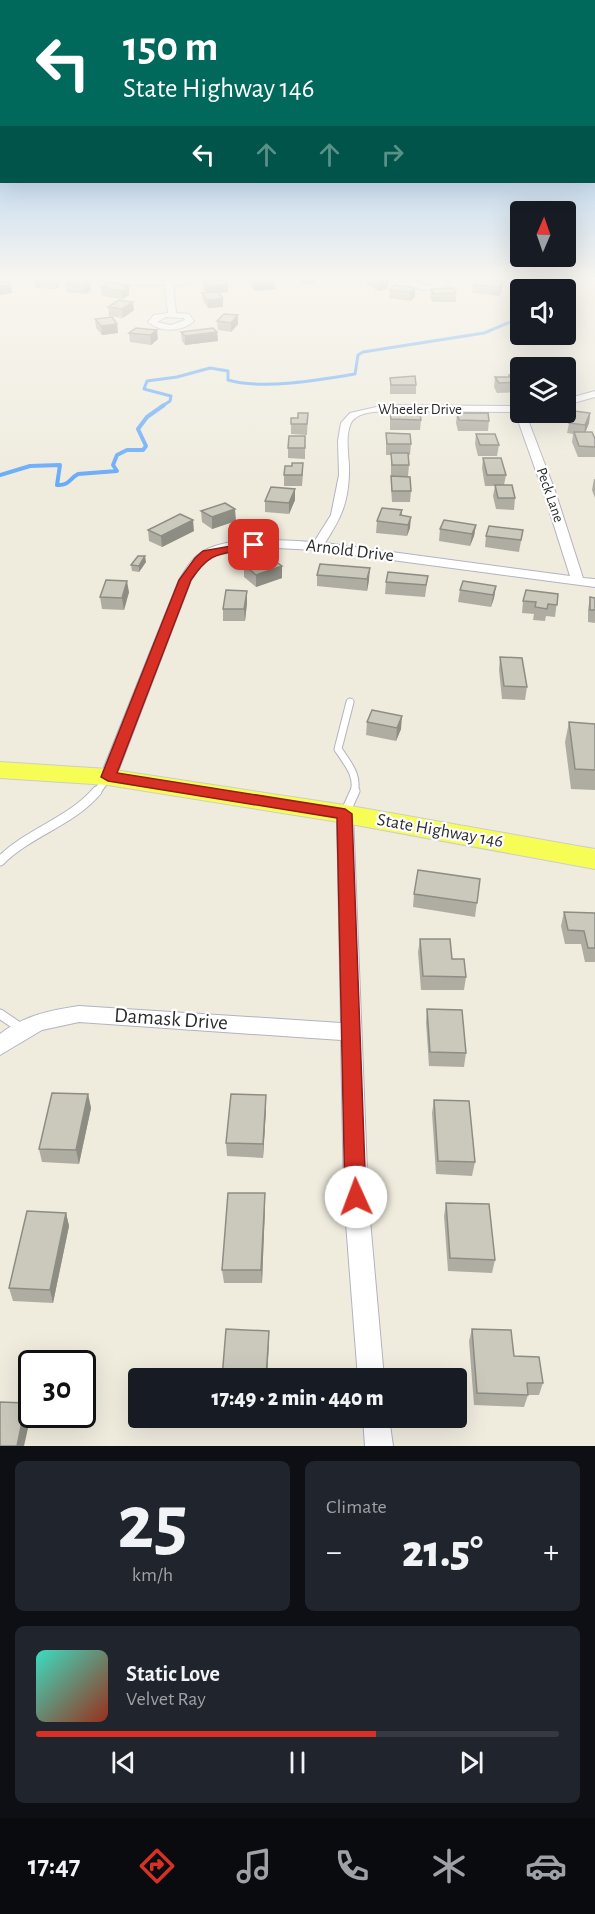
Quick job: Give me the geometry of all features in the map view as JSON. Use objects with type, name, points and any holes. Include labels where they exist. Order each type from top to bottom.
[{"type":"main road","name":"State Highway 146","points":[[0,770],[108,777],[345,814],[595,859]]},
{"type":"street","points":[[576,399],[595,394]]},
{"type":"street","name":"Wheeler Drive","points":[[317,546],[337,515],[344,475],[345,423],[353,415],[385,408],[510,410]]},
{"type":"street","name":"Peck Lane","points":[[525,423],[578,581]]},
{"type":"street","name":"Arnold Drive","points":[[108,777],[185,580],[199,560],[213,551],[254,545],[317,546],[595,583]]},
{"type":"street","points":[[345,814],[356,1197],[370,1368]]},
{"type":"street","name":"Damask Drive","points":[[0,1046],[22,1029],[51,1018],[79,1014],[350,1032]]},
{"type":"street","points":[[377,1428],[379,1446]]},
{"type":"lane","points":[[345,814],[357,787],[357,778],[338,749],[350,702]]},
{"type":"lane","points":[[0,861],[30,836],[88,803],[98,793],[108,777]]},
{"type":"lane","points":[[0,1014],[22,1029]]},
{"type":"building","points":[[415,376],[416,385],[391,385],[390,378]]},
{"type":"building","points":[[495,377],[510,377],[510,382],[499,383]]},
{"type":"building","points":[[576,411],[590,413],[585,425],[569,423],[576,423]]},
{"type":"building","points":[[298,413],[308,413],[307,424],[291,424],[291,418],[298,418]]},
{"type":"building","points":[[390,413],[420,413],[421,420],[391,419]]},
{"type":"building","points":[[457,413],[488,413],[489,421],[459,420]]},
{"type":"building","points":[[574,432],[592,432],[595,447],[579,446]]},
{"type":"building","points":[[386,433],[410,434],[411,444],[387,444]]},
{"type":"building","points":[[476,434],[495,434],[499,445],[480,445]]},
{"type":"building","points":[[289,436],[305,436],[305,448],[288,448]]},
{"type":"building","points":[[391,453],[408,453],[409,465],[392,465]]},
{"type":"building","points":[[483,458],[501,458],[506,475],[487,475]]},
{"type":"building","points":[[292,463],[303,463],[302,475],[284,475],[285,466],[292,466]]},
{"type":"building","points":[[391,476],[410,477],[411,491],[392,491]]},
{"type":"building","points":[[495,485],[512,485],[515,498],[498,498]]},
{"type":"building","points":[[271,487],[295,489],[289,503],[265,501]]},
{"type":"building","points":[[225,503],[235,509],[212,517],[201,511]]},
{"type":"building","points":[[382,508],[402,510],[400,515],[411,517],[408,525],[377,521]]},
{"type":"building","points":[[180,514],[193,520],[161,536],[148,530]]},
{"type":"building","points":[[444,520],[476,525],[472,534],[440,529]]},
{"type":"building","points":[[489,526],[523,530],[521,540],[486,536]]},
{"type":"building","points":[[138,556],[145,556],[139,566],[131,565]]},
{"type":"building","points":[[269,557],[282,566],[256,575],[244,565]]},
{"type":"building","points":[[320,564],[370,568],[367,579],[317,575]]},
{"type":"building","points":[[388,572],[428,576],[426,585],[386,582]]},
{"type":"building","points":[[106,580],[127,581],[122,598],[100,597]]},
{"type":"building","points":[[463,581],[496,586],[493,595],[460,590]]},
{"type":"building","points":[[226,590],[247,591],[244,609],[223,609]]},
{"type":"building","points":[[526,590],[558,594],[557,605],[548,604],[547,609],[535,607],[536,602],[523,601]]},
{"type":"building","points":[[590,597],[595,598],[595,610],[590,610]]},
{"type":"building","points":[[500,657],[522,658],[527,687],[504,686]]},
{"type":"building","points":[[372,710],[402,716],[397,728],[367,722]]},
{"type":"building","points":[[569,722],[595,724],[595,770],[575,769]]},
{"type":"building","points":[[418,870],[480,879],[477,903],[414,894]]},
{"type":"building","points":[[564,912],[595,913],[595,948],[588,948],[584,931],[568,930]]},
{"type":"building","points":[[420,939],[450,939],[452,959],[464,959],[466,977],[423,976]]},
{"type":"building","points":[[427,1009],[462,1010],[466,1053],[430,1052]]},
{"type":"building","points":[[52,1093],[88,1094],[76,1150],[39,1149]]},
{"type":"building","points":[[231,1094],[266,1095],[263,1144],[226,1143]]},
{"type":"building","points":[[434,1100],[469,1101],[475,1162],[438,1161]]},
{"type":"building","points":[[228,1193],[265,1193],[261,1270],[222,1270]]},
{"type":"building","points":[[446,1203],[489,1204],[495,1260],[450,1258]]},
{"type":"building","points":[[27,1211],[66,1213],[50,1290],[9,1288]]},
{"type":"building","points":[[226,1329],[269,1331],[267,1368],[223,1368]]},
{"type":"building","points":[[472,1329],[511,1330],[514,1356],[539,1357],[543,1383],[527,1383],[528,1395],[477,1393]]},
{"type":"building","points":[[0,1402],[18,1403],[18,1428],[21,1428],[17,1446],[0,1446]]},
{"type":"waterway","points":[[164,405],[170,401],[171,396],[144,389],[147,381],[177,377],[210,368],[228,371],[228,380],[242,383],[274,384],[308,381],[355,374],[358,355],[363,352],[405,345]]},
{"type":"waterway","points":[[0,475],[30,466],[60,465],[57,485],[61,485],[78,474],[117,471],[113,465],[117,455],[127,450],[143,450],[146,446],[138,429],[147,417],[164,405]]},
{"type":"route","points":[[254,545],[213,551],[207,554],[199,560],[185,580],[108,777],[345,814],[356,1197]]}]
